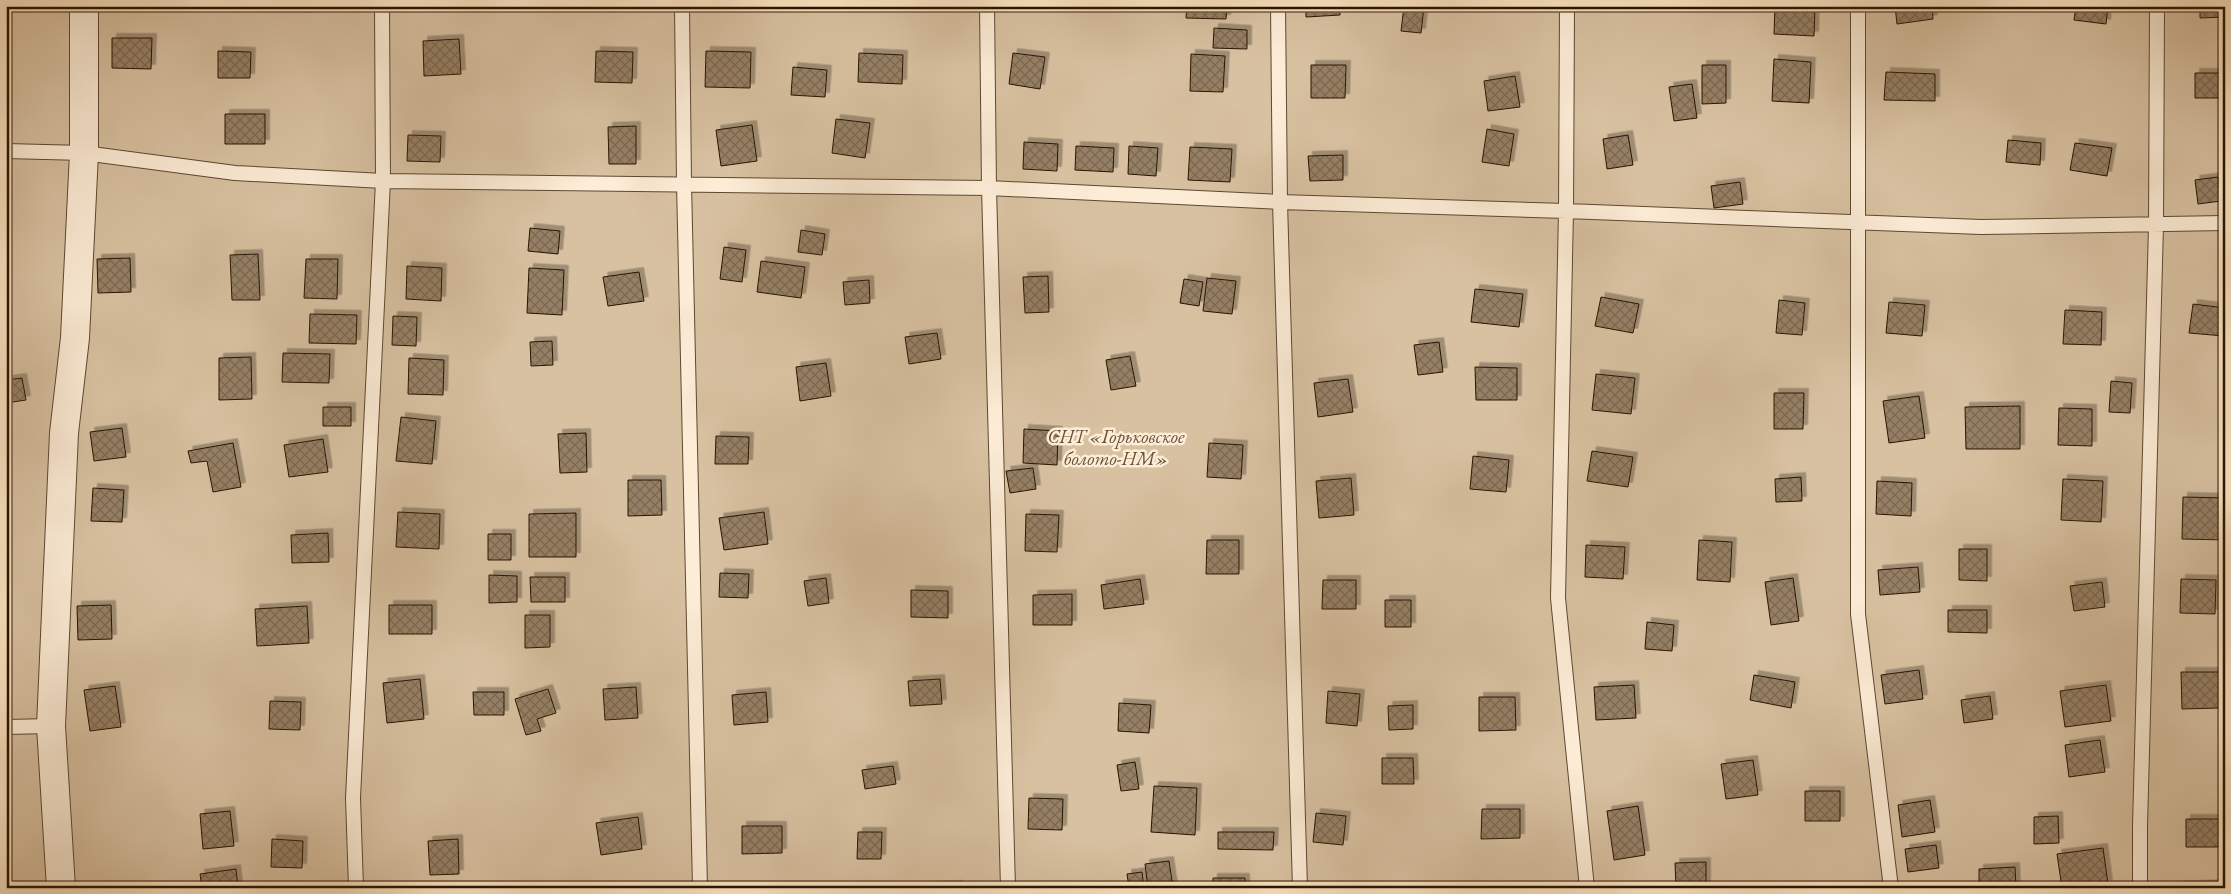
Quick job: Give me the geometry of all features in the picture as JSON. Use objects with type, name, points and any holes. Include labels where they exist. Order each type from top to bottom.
[{"type":"street","points":[[61,888],[51,726],[64,434],[74,338],[84,152],[84,6]]},
{"type":"lane","points":[[356,888],[354,788],[383,181],[382,6]]},
{"type":"lane","points":[[682,6],[684,184],[700,888]]},
{"type":"lane","points":[[987,6],[989,188],[1008,888]]},
{"type":"lane","points":[[1278,6],[1280,202],[1300,888]]},
{"type":"lane","points":[[1567,6],[1566,211],[1558,598],[1587,888]]},
{"type":"lane","points":[[1858,6],[1858,614],[1891,888]]},
{"type":"lane","points":[[2140,888],[2156,226],[2157,6]]},
{"type":"lane","points":[[6,151],[84,152],[235,173],[383,181],[989,188],[1280,202],[1981,227],[2156,226],[2225,223]]},
{"type":"lane","points":[[6,727],[51,726]]},
{"type":"green space","name":"СНТ «Горьковское болото-НМ»","points":[[6,6],[2225,6],[2225,888],[6,888]]},
{"type":"building","points":[[305,6],[340,6],[341,10],[305,12]]},
{"type":"building","points":[[1187,6],[1227,6],[1226,19],[1186,18]]},
{"type":"building","points":[[1306,6],[1340,6],[1340,15],[1306,17]]},
{"type":"building","points":[[1404,6],[1424,6],[1421,33],[1401,31]]},
{"type":"building","points":[[1775,6],[1815,6],[1814,36],[1774,34]]},
{"type":"building","points":[[1895,6],[1932,6],[1933,19],[1897,24]]},
{"type":"building","points":[[2076,6],[2108,6],[2106,24],[2074,20]]},
{"type":"building","points":[[2200,6],[2225,6],[2225,17],[2200,18]]},
{"type":"building","points":[[1214,28],[1247,30],[1247,49],[1213,48]]},
{"type":"building","points":[[112,38],[152,38],[151,69],[112,68]]},
{"type":"building","points":[[459,39],[461,74],[424,76],[423,41]]},
{"type":"building","points":[[218,51],[251,52],[250,78],[218,78]]},
{"type":"building","points":[[596,51],[633,52],[632,83],[595,82]]},
{"type":"building","points":[[706,51],[751,52],[750,88],[705,87]]},
{"type":"building","points":[[859,53],[903,55],[902,84],[858,82]]},
{"type":"building","points":[[1013,53],[1045,57],[1040,89],[1009,84]]},
{"type":"building","points":[[1191,54],[1225,56],[1223,92],[1190,91]]},
{"type":"building","points":[[1774,59],[1811,62],[1809,103],[1772,101]]},
{"type":"building","points":[[1311,65],[1346,65],[1345,98],[1311,98]]},
{"type":"building","points":[[1702,65],[1726,65],[1726,103],[1702,104]]},
{"type":"building","points":[[793,67],[827,70],[825,97],[791,95]]},
{"type":"building","points":[[1886,72],[1935,74],[1935,101],[1884,100]]},
{"type":"building","points":[[2195,73],[2225,73],[2225,98],[2195,98]]},
{"type":"building","points":[[1515,76],[1520,107],[1488,111],[1484,81]]},
{"type":"building","points":[[1692,84],[1697,118],[1674,121],[1669,87]]},
{"type":"building","points":[[225,114],[265,114],[265,144],[225,144]]},
{"type":"building","points":[[836,119],[870,123],[865,158],[832,153]]},
{"type":"building","points":[[752,125],[757,161],[721,166],[716,130]]},
{"type":"building","points":[[636,126],[636,164],[609,164],[608,127]]},
{"type":"building","points":[[1487,129],[1514,134],[1509,166],[1482,162]]},
{"type":"building","points":[[408,135],[441,136],[440,162],[407,161]]},
{"type":"building","points":[[1628,135],[1633,165],[1607,169],[1603,139]]},
{"type":"building","points":[[2008,140],[2041,143],[2040,165],[2006,162]]},
{"type":"building","points":[[1024,142],[1058,144],[1057,171],[1023,169]]},
{"type":"building","points":[[2075,143],[2112,148],[2107,176],[2070,170]]},
{"type":"building","points":[[1076,146],[1114,148],[1113,172],[1075,170]]},
{"type":"building","points":[[1129,146],[1158,148],[1156,176],[1128,174]]},
{"type":"building","points":[[1190,147],[1232,149],[1230,182],[1188,180]]},
{"type":"building","points":[[1343,155],[1343,180],[1310,181],[1308,156]]},
{"type":"building","points":[[2218,177],[2221,201],[2198,204],[2195,180]]},
{"type":"building","points":[[1740,182],[1743,204],[1714,208],[1711,186]]},
{"type":"building","points":[[530,228],[560,231],[558,254],[528,251]]},
{"type":"building","points":[[801,230],[825,234],[822,255],[798,252]]},
{"type":"building","points":[[724,247],[746,250],[742,282],[720,279]]},
{"type":"building","points":[[258,254],[260,300],[232,300],[230,255]]},
{"type":"building","points":[[130,258],[131,292],[98,293],[97,259]]},
{"type":"building","points":[[306,259],[338,259],[337,299],[304,298]]},
{"type":"building","points":[[761,261],[805,267],[801,298],[757,292]]},
{"type":"building","points":[[407,266],[442,268],[441,301],[406,299]]},
{"type":"building","points":[[529,268],[564,270],[562,315],[527,313]]},
{"type":"building","points":[[639,272],[644,301],[608,306],[603,277]]},
{"type":"building","points":[[1048,276],[1049,312],[1025,313],[1023,277]]},
{"type":"building","points":[[1207,278],[1236,281],[1232,314],[1203,311]]},
{"type":"building","points":[[1184,279],[1203,282],[1199,306],[1180,303]]},
{"type":"building","points":[[869,280],[870,303],[845,305],[843,282]]},
{"type":"building","points":[[1475,289],[1523,294],[1519,327],[1471,322]]},
{"type":"building","points":[[1601,297],[1639,304],[1633,333],[1595,326]]},
{"type":"building","points":[[1779,300],[1805,303],[1802,335],[1776,333]]},
{"type":"building","points":[[1889,302],[1925,305],[1922,336],[1886,333]]},
{"type":"building","points":[[2193,304],[2225,308],[2224,336],[2189,333]]},
{"type":"building","points":[[2065,310],[2102,312],[2101,345],[2063,344]]},
{"type":"building","points":[[310,314],[357,315],[356,344],[309,343]]},
{"type":"building","points":[[393,316],[417,317],[416,346],[392,345]]},
{"type":"building","points":[[937,333],[941,359],[909,364],[905,337]]},
{"type":"building","points":[[552,341],[553,365],[531,366],[530,342]]},
{"type":"building","points":[[1439,342],[1443,372],[1418,375],[1414,345]]},
{"type":"building","points":[[283,353],[330,354],[329,383],[282,382]]},
{"type":"building","points":[[1130,356],[1136,386],[1111,390],[1106,360]]},
{"type":"building","points":[[251,357],[252,399],[219,400],[219,358]]},
{"type":"building","points":[[409,358],[444,360],[443,395],[408,394]]},
{"type":"building","points":[[826,363],[831,396],[800,401],[796,367]]},
{"type":"building","points":[[1475,367],[1517,368],[1517,400],[1476,400]]},
{"type":"building","points":[[1596,374],[1635,378],[1631,414],[1592,410]]},
{"type":"building","points":[[22,378],[26,400],[6,403],[6,380]]},
{"type":"building","points":[[1348,379],[1353,412],[1318,417],[1314,383]]},
{"type":"building","points":[[2111,381],[2132,383],[2130,413],[2109,412]]},
{"type":"building","points":[[1774,393],[1804,393],[1803,429],[1774,429]]},
{"type":"building","points":[[1919,396],[1925,438],[1889,443],[1883,401]]},
{"type":"building","points":[[2020,406],[2020,449],[1966,449],[1965,407]]},
{"type":"building","points":[[323,407],[351,407],[351,426],[323,426]]},
{"type":"building","points":[[2059,408],[2092,409],[2092,446],[2058,445]]},
{"type":"building","points":[[401,417],[436,421],[432,464],[396,461]]},
{"type":"building","points":[[122,428],[126,457],[94,461],[90,432]]},
{"type":"building","points":[[1024,429],[1058,431],[1057,465],[1023,463]]},
{"type":"building","points":[[586,433],[587,472],[560,473],[558,434]]},
{"type":"building","points":[[716,436],[749,437],[748,464],[715,464]]},
{"type":"building","points":[[323,439],[328,472],[289,477],[284,445]]},
{"type":"building","points":[[233,443],[241,487],[213,492],[207,461],[191,463],[188,451]]},
{"type":"building","points":[[1209,443],[1243,445],[1241,479],[1207,477]]},
{"type":"building","points":[[1592,451],[1633,457],[1628,487],[1587,481]]},
{"type":"building","points":[[1473,456],[1509,460],[1506,492],[1470,489]]},
{"type":"building","points":[[1033,468],[1036,489],[1010,493],[1006,471]]},
{"type":"building","points":[[1801,477],[1802,501],[1776,502],[1775,479]]},
{"type":"building","points":[[1351,478],[1354,515],[1319,518],[1316,481]]},
{"type":"building","points":[[2063,479],[2103,481],[2101,522],[2061,520]]},
{"type":"building","points":[[628,480],[661,480],[662,515],[628,516]]},
{"type":"building","points":[[1877,481],[1912,483],[1911,516],[1876,514]]},
{"type":"building","points":[[93,488],[124,490],[122,522],[91,521]]},
{"type":"building","points":[[2183,497],[2225,498],[2225,540],[2182,539]]},
{"type":"building","points":[[398,512],[440,514],[439,549],[396,547]]},
{"type":"building","points":[[764,512],[768,544],[724,550],[719,518]]},
{"type":"building","points":[[576,513],[576,557],[529,557],[529,514]]},
{"type":"building","points":[[1026,514],[1059,515],[1057,552],[1025,551]]},
{"type":"building","points":[[328,533],[329,562],[292,563],[291,535]]},
{"type":"building","points":[[488,534],[511,534],[511,560],[488,560]]},
{"type":"building","points":[[1207,540],[1239,540],[1239,574],[1206,574]]},
{"type":"building","points":[[1699,540],[1732,542],[1730,582],[1697,580]]},
{"type":"building","points":[[1586,545],[1625,547],[1623,579],[1585,577]]},
{"type":"building","points":[[1959,549],[1987,549],[1987,581],[1959,580]]},
{"type":"building","points":[[1918,567],[1920,592],[1880,595],[1878,570]]},
{"type":"building","points":[[720,573],[749,574],[748,598],[719,597]]},
{"type":"building","points":[[489,575],[517,576],[517,602],[489,603]]},
{"type":"building","points":[[530,577],[565,577],[565,602],[531,602]]},
{"type":"building","points":[[826,578],[829,603],[808,606],[804,581]]},
{"type":"building","points":[[1793,578],[1799,621],[1771,625],[1765,582]]},
{"type":"building","points":[[1140,579],[1144,604],[1104,609],[1101,585]]},
{"type":"building","points":[[2181,579],[2216,580],[2215,614],[2180,613]]},
{"type":"building","points":[[1323,580],[1356,580],[1356,609],[1322,609]]},
{"type":"building","points":[[2102,582],[2105,607],[2074,611],[2070,586]]},
{"type":"building","points":[[911,590],[948,591],[948,618],[911,617]]},
{"type":"building","points":[[1072,594],[1072,625],[1033,625],[1033,595]]},
{"type":"building","points":[[1385,600],[1411,600],[1411,627],[1385,627]]},
{"type":"building","points":[[111,605],[112,639],[78,640],[77,606]]},
{"type":"building","points":[[389,605],[432,605],[432,634],[389,634]]},
{"type":"building","points":[[307,606],[309,643],[257,646],[255,609]]},
{"type":"building","points":[[1948,610],[1987,610],[1987,633],[1948,632]]},
{"type":"building","points":[[525,615],[550,615],[550,647],[525,648]]},
{"type":"building","points":[[1647,622],[1674,625],[1672,651],[1645,649]]},
{"type":"building","points":[[1919,670],[1923,699],[1885,704],[1881,675]]},
{"type":"building","points":[[2181,672],[2220,672],[2220,708],[2182,709]]},
{"type":"building","points":[[1754,675],[1795,682],[1791,708],[1750,700]]},
{"type":"building","points":[[420,679],[424,719],[387,723],[383,683]]},
{"type":"building","points":[[940,679],[942,704],[910,706],[908,681]]},
{"type":"building","points":[[1634,685],[1636,718],[1596,720],[1594,687]]},
{"type":"building","points":[[2106,685],[2111,721],[2065,727],[2060,691]]},
{"type":"building","points":[[115,686],[121,727],[90,731],[84,690]]},
{"type":"building","points":[[636,687],[638,718],[605,720],[603,689]]},
{"type":"building","points":[[548,689],[556,713],[537,719],[541,731],[526,735],[515,699]]},
{"type":"building","points":[[1328,691],[1360,694],[1357,726],[1326,723]]},
{"type":"building","points":[[473,692],[504,692],[504,715],[474,715]]},
{"type":"building","points":[[766,692],[768,722],[734,725],[732,695]]},
{"type":"building","points":[[1990,696],[1993,719],[1964,723],[1961,700]]},
{"type":"building","points":[[1479,697],[1515,697],[1516,730],[1479,731]]},
{"type":"building","points":[[270,701],[301,702],[300,730],[269,729]]},
{"type":"building","points":[[1119,703],[1151,705],[1149,733],[1118,731]]},
{"type":"building","points":[[1413,705],[1413,729],[1389,730],[1388,706]]},
{"type":"building","points":[[2100,740],[2105,772],[2069,777],[2065,745]]},
{"type":"building","points":[[1382,758],[1413,758],[1414,784],[1382,784]]},
{"type":"building","points":[[1753,760],[1758,795],[1726,799],[1721,764]]},
{"type":"building","points":[[1135,762],[1139,789],[1121,791],[1117,765]]},
{"type":"building","points":[[893,766],[896,784],[865,789],[862,770]]},
{"type":"building","points":[[1154,786],[1197,788],[1195,835],[1151,832]]},
{"type":"building","points":[[1805,791],[1840,791],[1840,821],[1805,821]]},
{"type":"building","points":[[1029,798],[1063,799],[1062,830],[1028,829]]},
{"type":"building","points":[[1930,800],[1935,832],[1902,837],[1898,805]]},
{"type":"building","points":[[1638,806],[1645,855],[1614,860],[1607,811]]},
{"type":"building","points":[[1482,809],[1520,809],[1520,838],[1481,839]]},
{"type":"building","points":[[230,811],[234,846],[203,849],[200,814]]},
{"type":"building","points":[[1316,813],[1346,816],[1343,845],[1313,842]]},
{"type":"building","points":[[2058,816],[2059,843],[2034,844],[2034,817]]},
{"type":"building","points":[[638,817],[642,849],[601,855],[596,823]]},
{"type":"building","points":[[2186,819],[2220,819],[2220,847],[2186,847]]},
{"type":"building","points":[[742,826],[782,826],[782,853],[742,854]]},
{"type":"building","points":[[858,832],[882,832],[881,859],[857,859]]},
{"type":"building","points":[[1218,832],[1274,832],[1273,850],[1218,849]]},
{"type":"building","points":[[272,839],[303,841],[302,868],[271,867]]},
{"type":"building","points":[[458,839],[459,874],[430,875],[428,841]]},
{"type":"building","points":[[1936,845],[1939,868],[1908,872],[1905,849]]},
{"type":"building","points":[[2103,848],[2108,884],[2082,888],[2062,888],[2057,854]]},
{"type":"building","points":[[1169,861],[1173,888],[1148,888],[1145,864]]},
{"type":"building","points":[[1706,862],[1706,887],[1676,888],[1675,863]]},
{"type":"building","points":[[2015,867],[2016,888],[1979,888],[1979,869]]},
{"type":"building","points":[[236,869],[238,888],[202,888],[200,874]]},
{"type":"building","points":[[1142,872],[1144,888],[1129,888],[1127,874]]},
{"type":"building","points":[[1213,878],[1245,878],[1245,888],[1213,888]]},
{"type":"building","points":[[2218,884],[2219,888],[2179,888],[2179,886]]},
{"type":"building","points":[[958,885],[958,888],[918,888],[918,887]]}]
